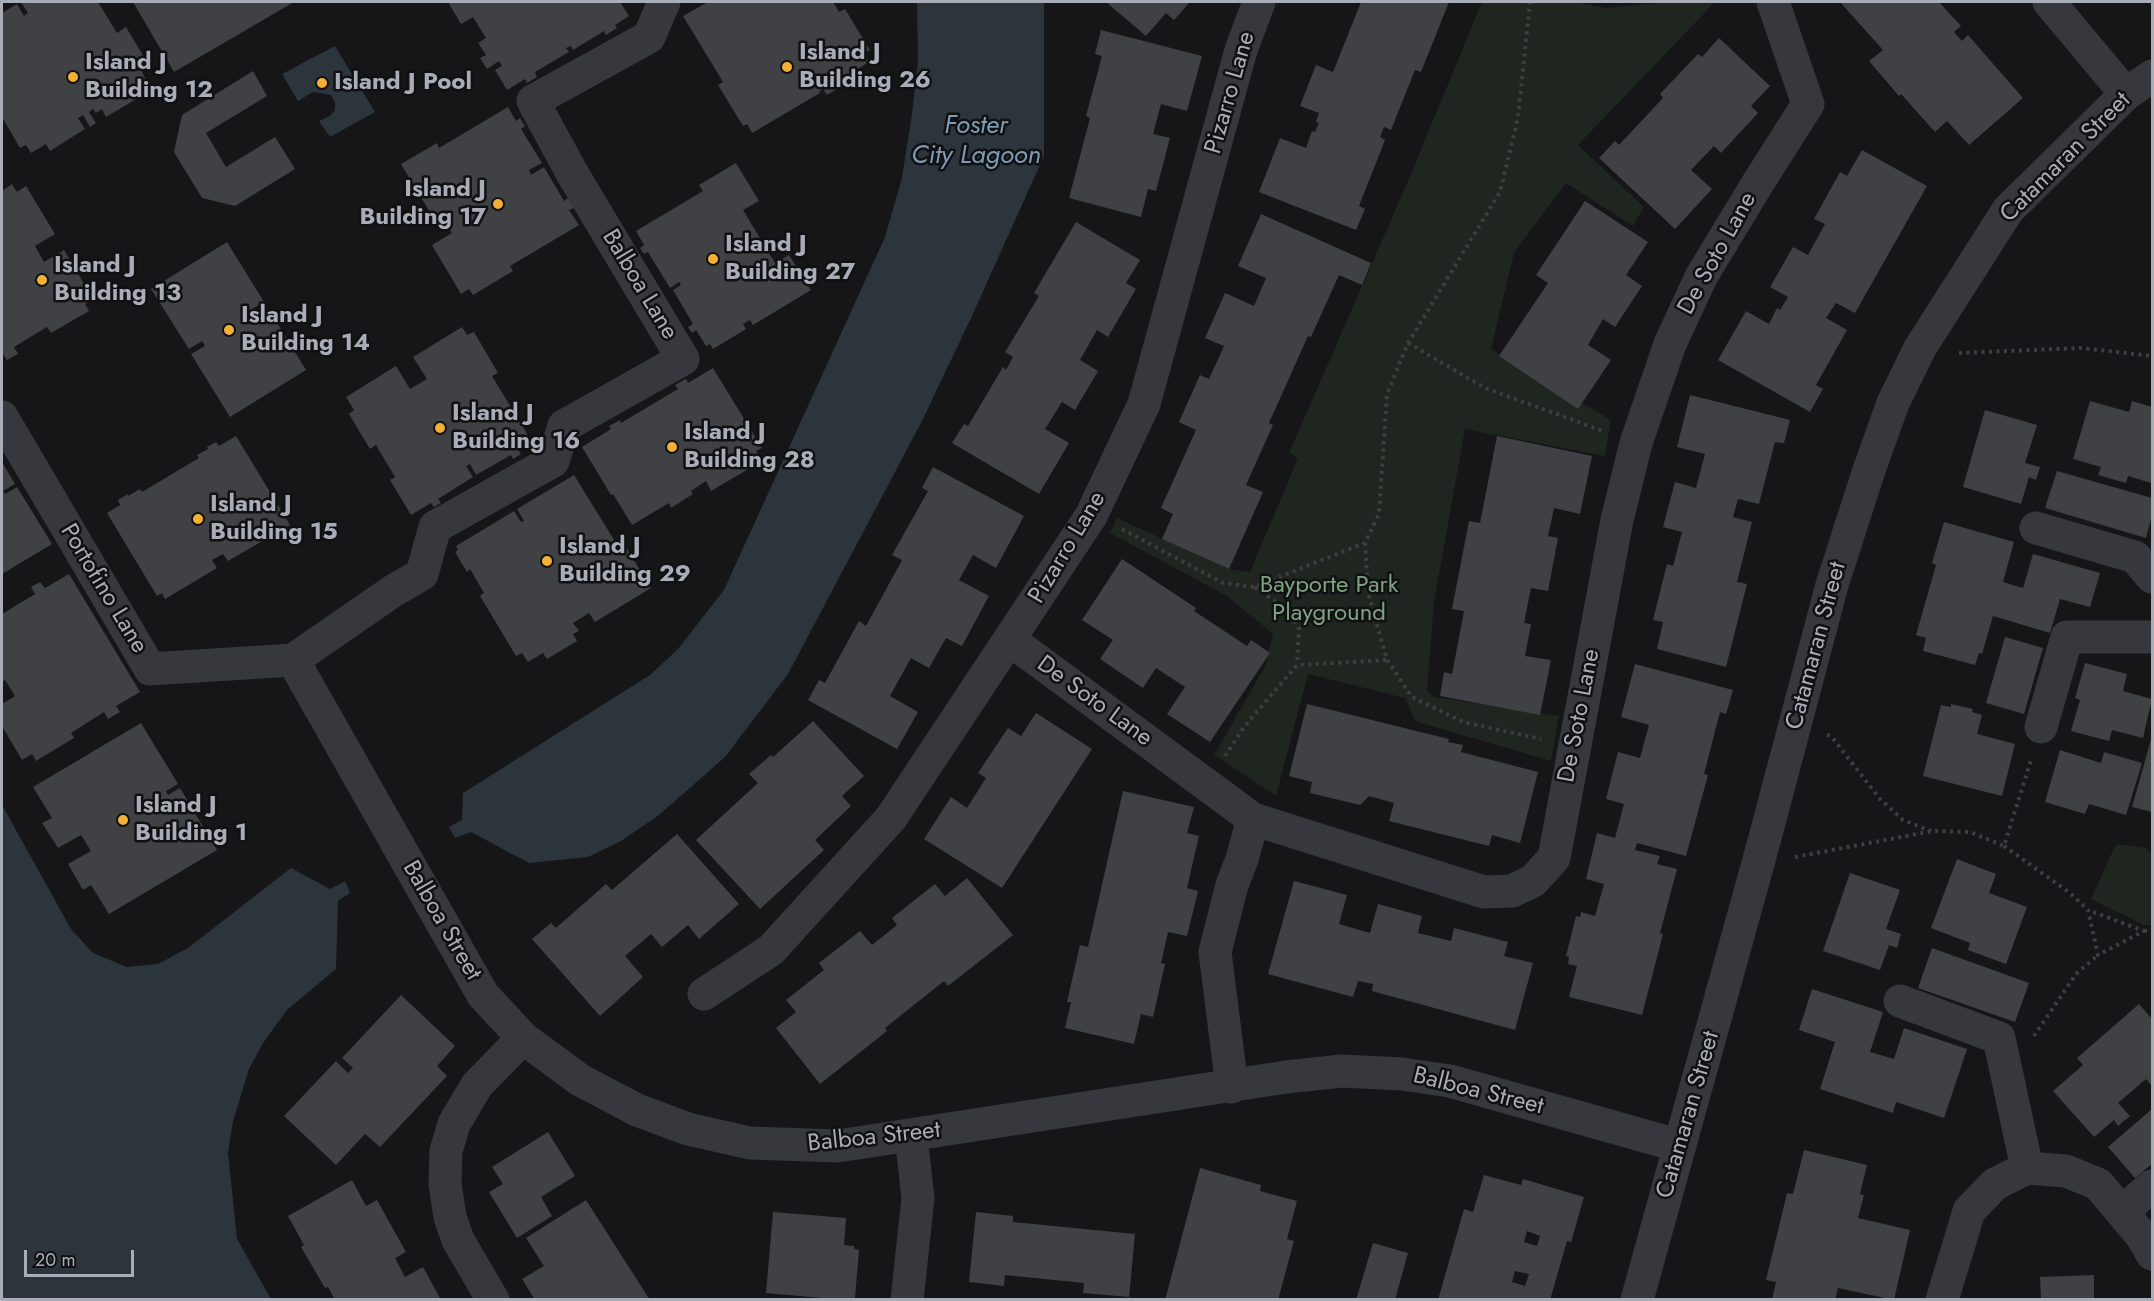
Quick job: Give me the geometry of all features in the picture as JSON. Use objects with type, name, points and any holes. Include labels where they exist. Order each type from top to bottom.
[{"type":"street","name":"Balboa Lane","points":[[293,660],[393,591],[422,574],[435,527],[553,461],[564,426],[683,358],[572,173],[533,100],[649,37],[664,2]]},
{"type":"street","name":"Pizarro Lane","points":[[704,994],[771,950],[891,818],[1091,516],[1144,404],[1242,50],[1259,2]]},
{"type":"street","name":"De Soto Lane","points":[[1010,640],[1253,819],[1484,892],[1512,891],[1533,880],[1554,858],[1617,520],[1636,443],[1670,344],[1701,277],[1808,104],[1773,2]]},
{"type":"street","points":[[2049,2],[2126,94]]},
{"type":"street","name":"Catamaran Street","points":[[1637,1299],[1762,849],[1832,585],[1893,403],[1920,348],[2008,210],[2126,94],[2152,76]]},
{"type":"street","name":"Portofino Lane","points":[[2,417],[150,669],[293,660]]},
{"type":"street","points":[[2036,528],[2136,557],[2152,577]]},
{"type":"street","points":[[2041,727],[2067,637],[2152,637]]},
{"type":"street","name":"Balboa Street","points":[[293,660],[483,995],[523,1038],[580,1080],[637,1110],[688,1129],[750,1143],[838,1146],[1286,1077],[1342,1071],[1402,1074],[1450,1081],[1680,1146]]},
{"type":"street","points":[[1232,1087],[1215,952],[1232,885],[1253,819]]},
{"type":"street","points":[[1900,1001],[1999,1038],[2027,1168]]},
{"type":"street","points":[[493,1299],[458,1240],[450,1217],[445,1184],[446,1151],[454,1124],[477,1085],[523,1038]]},
{"type":"street","points":[[907,1299],[918,1198],[911,1136]]},
{"type":"street","points":[[1942,1299],[1969,1211],[1995,1184],[2027,1168],[2066,1171],[2098,1184],[2141,1235],[2152,1254]]},
{"type":"street","points":[[2122,1212],[2152,1186]]},
{"type":"path","points":[[1530,2],[1518,118],[1500,192],[1408,343],[1386,394],[1379,514],[1365,543],[1368,593],[1387,660],[1412,697],[1463,722],[1574,746]]},
{"type":"path","points":[[1408,343],[1485,388],[1636,443]]},
{"type":"path","points":[[1920,348],[1961,354],[2081,348],[2152,356]]},
{"type":"path","points":[[1091,516],[1120,528],[1223,584],[1254,586],[1365,543]]},
{"type":"path","points":[[1207,785],[1244,726],[1297,665],[1299,629],[1288,611],[1254,586]]},
{"type":"path","points":[[1297,665],[1387,660]]},
{"type":"path","points":[[1795,726],[1831,736],[1880,799],[1903,820],[1933,831]]},
{"type":"path","points":[[2004,846],[2041,727]]},
{"type":"path","points":[[1762,849],[1797,858],[1933,831],[1970,832],[2004,846],[2070,893],[2088,910],[2144,931]]},
{"type":"path","points":[[2088,910],[2098,955]]},
{"type":"path","points":[[1999,1038],[2027,1046],[2076,974],[2098,955],[2144,931],[2152,930]]},
{"type":"green space","name":"Bayporte Park Playground","points":[[1482,2],[1576,2],[1606,8],[1666,2],[1715,2],[1578,145],[1644,207],[1633,226],[1566,183],[1514,253],[1491,349],[1611,420],[1605,456],[1465,429],[1434,602],[1427,691],[1434,697],[1559,716],[1551,761],[1415,721],[1405,698],[1308,674],[1276,796],[1214,755],[1266,665],[1273,634],[1227,596],[1110,533],[1117,518],[1228,569],[1250,572],[1298,458],[1289,453],[1408,181]]},
{"type":"green space","points":[[2118,844],[2146,848],[2152,854],[2152,925],[2144,925],[2091,899],[2114,848]]},
{"type":"water","name":"Foster City Lagoon","points":[[917,2],[1044,2],[1044,156],[922,421],[788,674],[725,757],[659,815],[621,841],[588,857],[529,863],[471,832],[455,838],[449,827],[462,820],[463,793],[650,675],[678,649],[724,590],[885,237],[902,178],[912,114],[918,61]]},
{"type":"water","name":"Island J Pool","points":[[335,46],[375,112],[330,137],[319,121],[330,116],[335,110],[335,102],[331,95],[313,92],[298,101],[282,74]]},
{"type":"water","points":[[2,805],[71,929],[93,953],[127,967],[158,964],[188,948],[291,868],[330,889],[345,881],[350,893],[338,901],[336,969],[287,1010],[263,1043],[249,1069],[233,1121],[228,1153],[237,1239],[271,1299],[2,1299]]},
{"type":"building","name":"Island J Building 12","points":[[21,2],[98,2],[117,33],[126,27],[150,67],[142,72],[147,82],[133,90],[138,98],[106,117],[102,109],[96,113],[93,109],[89,112],[96,123],[90,127],[83,115],[78,118],[85,129],[50,151],[46,144],[31,153],[26,145],[20,148],[2,117],[2,13],[17,4],[24,16],[28,13]]},
{"type":"building","points":[[133,2],[294,2],[174,72]]},
{"type":"building","points":[[448,2],[620,2],[629,16],[615,25],[617,28],[606,35],[604,31],[573,50],[571,46],[566,48],[569,52],[535,72],[537,77],[527,83],[525,79],[507,90],[495,70],[502,66],[499,61],[487,69],[480,58],[486,55],[478,43],[486,38],[473,17],[461,24]]},
{"type":"building","name":"Island J Building 26","points":[[708,2],[833,2],[839,12],[845,9],[870,50],[864,53],[869,62],[853,72],[856,77],[827,95],[823,89],[820,93],[752,133],[747,124],[743,126],[718,85],[723,82],[683,16]]},
{"type":"building","points":[[1106,2],[1190,2],[1174,20],[1166,13],[1146,36]]},
{"type":"building","points":[[1361,2],[1449,2],[1421,72],[1415,70],[1391,130],[1384,127],[1380,137],[1385,140],[1359,206],[1365,209],[1356,230],[1259,192],[1280,138],[1306,148],[1312,131],[1315,132],[1319,123],[1316,122],[1319,113],[1300,106],[1316,65],[1333,72]]},
{"type":"building","points":[[1840,2],[1939,2],[1961,26],[1954,32],[1962,41],[1968,35],[2023,98],[1969,145],[1947,121],[1935,132],[1901,94],[1899,96],[1869,61],[1883,50]]},
{"type":"building","points":[[1101,30],[1202,56],[1187,111],[1161,104],[1153,134],[1170,138],[1156,191],[1148,189],[1141,217],[1069,198],[1090,118],[1086,116],[1102,56],[1095,54]]},
{"type":"building","points":[[1719,38],[1770,86],[1751,106],[1758,113],[1721,153],[1714,146],[1691,170],[1712,189],[1675,229],[1599,158],[1615,141],[1619,145],[1663,98],[1660,94],[1698,54],[1702,57]]},
{"type":"building","points":[[253,71],[267,96],[206,133],[226,167],[275,137],[295,169],[235,206],[202,198],[174,152],[182,115]]},
{"type":"building","name":"Island J Building 17","points":[[508,107],[516,121],[520,118],[525,126],[521,129],[542,163],[529,170],[531,175],[544,167],[564,201],[568,198],[574,208],[569,210],[579,225],[510,266],[513,271],[473,295],[469,289],[461,294],[432,245],[452,233],[441,215],[434,219],[401,164],[437,143],[439,148]]},
{"type":"building","points":[[1862,150],[1927,186],[1855,313],[1836,303],[1826,318],[1847,330],[1816,385],[1823,389],[1810,412],[1718,360],[1746,311],[1769,324],[1777,308],[1780,310],[1788,297],[1770,287],[1793,247],[1808,255],[1825,224],[1814,219],[1840,172],[1847,176]]},
{"type":"building","name":"Island J Building 27","points":[[736,163],[759,201],[743,210],[775,263],[789,255],[811,290],[753,325],[750,320],[743,324],[746,329],[713,349],[710,344],[706,346],[696,330],[692,333],[688,327],[693,324],[673,290],[681,285],[679,282],[670,288],[648,252],[644,254],[640,248],[644,245],[636,231],[703,191],[699,185]]},
{"type":"building","name":"Island J Building 13","points":[[12,184],[17,192],[26,186],[55,234],[35,246],[44,262],[64,250],[93,299],[85,304],[89,311],[51,333],[47,327],[14,347],[18,354],[7,360],[2,354],[2,191]]},
{"type":"building","points":[[1585,201],[1648,242],[1626,275],[1642,286],[1615,327],[1603,319],[1588,345],[1611,360],[1578,409],[1499,356],[1548,283],[1536,275]]},
{"type":"building","points":[[1261,214],[1371,263],[1362,285],[1339,275],[1311,337],[1308,336],[1269,423],[1273,425],[1246,485],[1263,492],[1229,569],[1162,539],[1173,514],[1161,508],[1196,430],[1179,422],[1200,375],[1209,379],[1224,346],[1205,338],[1225,293],[1254,306],[1266,278],[1238,266]]},
{"type":"building","points":[[1076,222],[1140,260],[1126,283],[1136,289],[1108,337],[1097,330],[1080,360],[1098,371],[1075,410],[1062,402],[1045,429],[1069,443],[1039,494],[952,443],[964,424],[968,426],[1003,367],[1006,370],[1013,357],[1005,352],[1039,296],[1034,293]]},
{"type":"building","name":"Island J Building 14","points":[[227,242],[264,302],[250,310],[255,319],[269,310],[306,370],[230,417],[191,354],[205,346],[202,341],[189,349],[151,289]]},
{"type":"building","name":"Island J Building 16","points":[[462,327],[467,335],[474,332],[498,373],[492,376],[532,442],[518,450],[521,454],[513,459],[511,455],[476,475],[470,464],[466,466],[473,477],[438,499],[441,503],[434,507],[431,503],[411,515],[390,480],[395,477],[376,445],[370,449],[349,414],[354,410],[346,397],[396,366],[410,389],[427,379],[413,357]]},
{"type":"building","name":"Island J Building 28","points":[[713,368],[762,448],[756,451],[762,461],[711,491],[706,481],[691,491],[693,494],[671,508],[669,503],[632,525],[582,447],[611,429],[609,426],[620,420],[621,423],[678,389],[675,385],[686,379],[688,383]]},
{"type":"building","points":[[1690,395],[1790,420],[1784,443],[1775,442],[1759,504],[1738,499],[1733,517],[1752,522],[1737,582],[1747,584],[1726,667],[1657,649],[1663,622],[1653,620],[1667,564],[1673,566],[1682,532],[1663,527],[1675,482],[1696,488],[1705,454],[1677,447]]},
{"type":"building","points":[[2090,401],[2129,412],[2132,401],[2152,407],[2151,483],[2128,476],[2126,483],[2098,475],[2101,467],[2073,459]]},
{"type":"building","points":[[1985,410],[2037,425],[2025,463],[2040,467],[2036,480],[2029,477],[2021,504],[1963,487]]},
{"type":"building","name":"Island J Building 15","points":[[236,436],[290,525],[228,561],[223,554],[212,560],[217,568],[165,599],[162,593],[157,596],[107,513],[120,505],[118,500],[128,494],[128,496],[140,489],[142,492],[199,458],[197,455],[208,449],[207,447],[216,442],[219,446]]},
{"type":"building","points":[[1497,436],[1592,456],[1580,514],[1554,508],[1548,536],[1558,538],[1548,591],[1531,588],[1524,623],[1531,624],[1525,656],[1551,660],[1540,715],[1440,696],[1444,672],[1452,674],[1464,611],[1452,609],[1469,521],[1480,523]]},
{"type":"building","points":[[2,462],[15,484],[3,491],[5,494],[17,487],[52,544],[2,574]]},
{"type":"building","points":[[933,467],[1024,516],[996,568],[973,555],[959,580],[989,596],[962,646],[946,638],[929,668],[911,658],[890,696],[918,712],[897,749],[808,700],[819,680],[825,683],[859,621],[866,626],[902,560],[892,555],[928,491],[922,488]]},
{"type":"building","points":[[2057,471],[2152,498],[2152,515],[2146,538],[2045,508]]},
{"type":"building","name":"Island J Building 29","points":[[574,475],[616,543],[621,539],[651,588],[595,622],[589,613],[573,623],[579,631],[573,634],[577,641],[547,659],[543,653],[528,662],[522,653],[516,656],[480,596],[484,593],[470,569],[467,572],[455,552],[458,550],[456,546],[514,511],[521,522],[524,521],[517,509]]},
{"type":"building","points":[[1944,522],[2014,542],[2003,582],[2023,588],[2033,554],[2100,573],[2090,607],[2060,599],[2050,633],[1993,616],[1982,654],[1979,653],[1975,665],[1923,651],[1926,638],[1916,635],[1936,565],[1932,563]]},
{"type":"building","points":[[1122,559],[1196,608],[1194,611],[1247,646],[1251,640],[1270,653],[1210,742],[1167,714],[1185,687],[1156,668],[1143,688],[1100,659],[1113,640],[1082,620]]},
{"type":"building","points":[[69,574],[140,692],[116,706],[120,712],[108,719],[104,712],[71,733],[74,738],[36,761],[32,754],[22,760],[2,726],[2,704],[15,696],[5,680],[2,682],[2,614],[35,594],[31,587],[40,582],[45,588]]},
{"type":"building","points":[[2005,637],[2043,648],[2024,714],[1986,703]]},
{"type":"building","points":[[2085,663],[2127,674],[2123,691],[2152,699],[2143,738],[2112,730],[2109,741],[2071,731],[2080,700],[2075,698]]},
{"type":"building","points":[[1635,664],[1733,690],[1726,714],[1720,712],[1704,774],[1708,775],[1686,856],[1637,843],[1635,850],[1660,856],[1657,864],[1677,869],[1642,1015],[1569,997],[1577,966],[1568,964],[1569,957],[1566,956],[1576,916],[1580,917],[1581,912],[1595,916],[1604,884],[1586,879],[1597,833],[1615,838],[1624,804],[1606,799],[1618,752],[1640,758],[1649,725],[1621,717]]},
{"type":"building","points":[[1307,704],[1449,739],[1448,742],[1463,745],[1461,752],[1538,772],[1520,843],[1492,835],[1489,846],[1389,821],[1394,803],[1369,796],[1360,805],[1310,793],[1312,782],[1289,776]]},
{"type":"building","points":[[1951,704],[1973,709],[1972,712],[1982,715],[1977,734],[2015,744],[2002,796],[1923,776],[1941,705],[1951,707]]},
{"type":"building","points":[[1036,713],[1092,749],[1002,888],[924,839],[951,797],[967,808],[986,778],[978,773],[1008,728],[1021,736]]},
{"type":"building","points":[[813,721],[864,776],[842,796],[851,806],[815,840],[824,850],[760,909],[696,840],[758,783],[749,774],[771,755],[773,757]]},
{"type":"building","name":"Island J Building 1","points":[[141,723],[178,784],[166,791],[168,795],[180,788],[217,850],[109,914],[91,885],[83,890],[68,864],[91,851],[81,835],[58,848],[42,823],[52,818],[33,787]]},
{"type":"building","points":[[2152,736],[2152,812],[2132,807]]},
{"type":"building","points":[[2060,750],[2101,763],[2104,752],[2142,763],[2126,815],[2089,804],[2085,814],[2045,802]]},
{"type":"building","points":[[1123,791],[1194,807],[1187,833],[1199,836],[1187,888],[1198,891],[1187,936],[1168,932],[1161,963],[1165,964],[1153,1017],[1141,1014],[1134,1044],[1065,1028],[1071,1002],[1067,1002],[1080,945],[1088,947]]},
{"type":"building","points":[[677,834],[739,904],[699,939],[688,925],[662,947],[651,934],[625,956],[643,977],[600,1016],[532,939],[551,923],[556,928],[606,884],[612,890]]},
{"type":"building","points":[[1957,859],[1996,874],[1989,893],[2027,907],[2006,964],[1968,950],[1970,943],[1931,928]]},
{"type":"building","points":[[1850,873],[1900,890],[1886,929],[1901,934],[1897,948],[1889,945],[1880,970],[1823,951]]},
{"type":"building","points":[[967,878],[1013,935],[948,986],[944,981],[885,1028],[887,1031],[820,1084],[776,1028],[796,1012],[786,1000],[824,970],[819,963],[860,931],[872,945],[897,925],[892,918],[935,884],[945,896]]},
{"type":"building","points":[[1294,881],[1347,895],[1339,924],[1370,933],[1378,904],[1422,916],[1418,933],[1451,941],[1454,928],[1508,942],[1504,956],[1533,963],[1515,1030],[1372,991],[1373,984],[1358,981],[1353,997],[1268,974]]},
{"type":"building","points":[[1932,948],[2029,983],[2015,1022],[1918,988]]},
{"type":"building","points":[[1812,989],[1883,1012],[1870,1052],[1894,1059],[1904,1028],[1967,1049],[1944,1118],[1896,1102],[1893,1113],[1820,1089],[1835,1042],[1799,1030]]},
{"type":"building","points":[[401,995],[455,1046],[437,1066],[447,1076],[380,1147],[365,1134],[336,1165],[284,1116],[336,1061],[348,1073],[353,1068],[342,1058]]},
{"type":"building","points":[[2139,1004],[2152,1019],[2152,1086],[2146,1079],[2118,1103],[2130,1116],[2118,1126],[2114,1120],[2094,1137],[2053,1091],[2083,1065],[2077,1058]]},
{"type":"building","points":[[2152,1109],[2152,1164],[2135,1178],[2108,1147]]},
{"type":"building","points":[[548,1132],[575,1176],[541,1197],[552,1216],[517,1238],[489,1192],[503,1184],[492,1167]]},
{"type":"building","points":[[1804,1150],[1867,1165],[1860,1194],[1864,1195],[1858,1218],[1910,1230],[1894,1300],[1838,1288],[1835,1300],[1772,1300],[1776,1282],[1766,1280],[1787,1193],[1793,1194]]},
{"type":"building","points":[[1200,1168],[1261,1185],[1260,1191],[1297,1201],[1287,1239],[1294,1241],[1278,1300],[1165,1300]]},
{"type":"building","points":[[1484,1175],[1521,1185],[1523,1179],[1584,1197],[1571,1242],[1567,1241],[1550,1300],[1438,1300],[1464,1209],[1473,1212]],"holes":[[[1527,1231],[1540,1236],[1537,1246],[1524,1242]],[[1515,1271],[1529,1274],[1525,1286],[1512,1282]]]},
{"type":"building","points":[[352,1180],[366,1206],[377,1200],[406,1252],[395,1258],[405,1277],[423,1267],[441,1300],[335,1300],[328,1287],[325,1288],[301,1247],[304,1245],[288,1216]]},
{"type":"building","points":[[586,1200],[650,1300],[535,1300],[522,1279],[544,1266],[526,1238]]},
{"type":"building","points":[[773,1212],[846,1218],[844,1245],[854,1246],[854,1249],[859,1250],[855,1298],[845,1300],[766,1293]]},
{"type":"building","points":[[976,1212],[1013,1216],[1013,1222],[1135,1234],[1129,1297],[1083,1293],[1084,1283],[1005,1275],[1004,1286],[969,1282]]},
{"type":"building","points":[[1373,1243],[1408,1253],[1395,1300],[1356,1300]]},
{"type":"building","points":[[2094,1275],[2094,1300],[2041,1300],[2040,1277]]},
{"type":"place","name":"Island J Building 26","points":[[787,67]]},
{"type":"place","name":"Island J Building 12","points":[[73,77]]},
{"type":"place","name":"Island J Pool","points":[[322,83]]},
{"type":"place","name":"Island J Building 17","points":[[498,204]]},
{"type":"place","name":"Island J Building 27","points":[[713,259]]},
{"type":"place","name":"Island J Building 13","points":[[42,280]]},
{"type":"place","name":"Island J Building 14","points":[[229,330]]},
{"type":"place","name":"Island J Building 16","points":[[440,428]]},
{"type":"place","name":"Island J Building 28","points":[[672,447]]},
{"type":"place","name":"Island J Building 15","points":[[198,519]]},
{"type":"place","name":"Island J Building 29","points":[[547,561]]},
{"type":"place","name":"Island J Building 1","points":[[123,820]]}]
